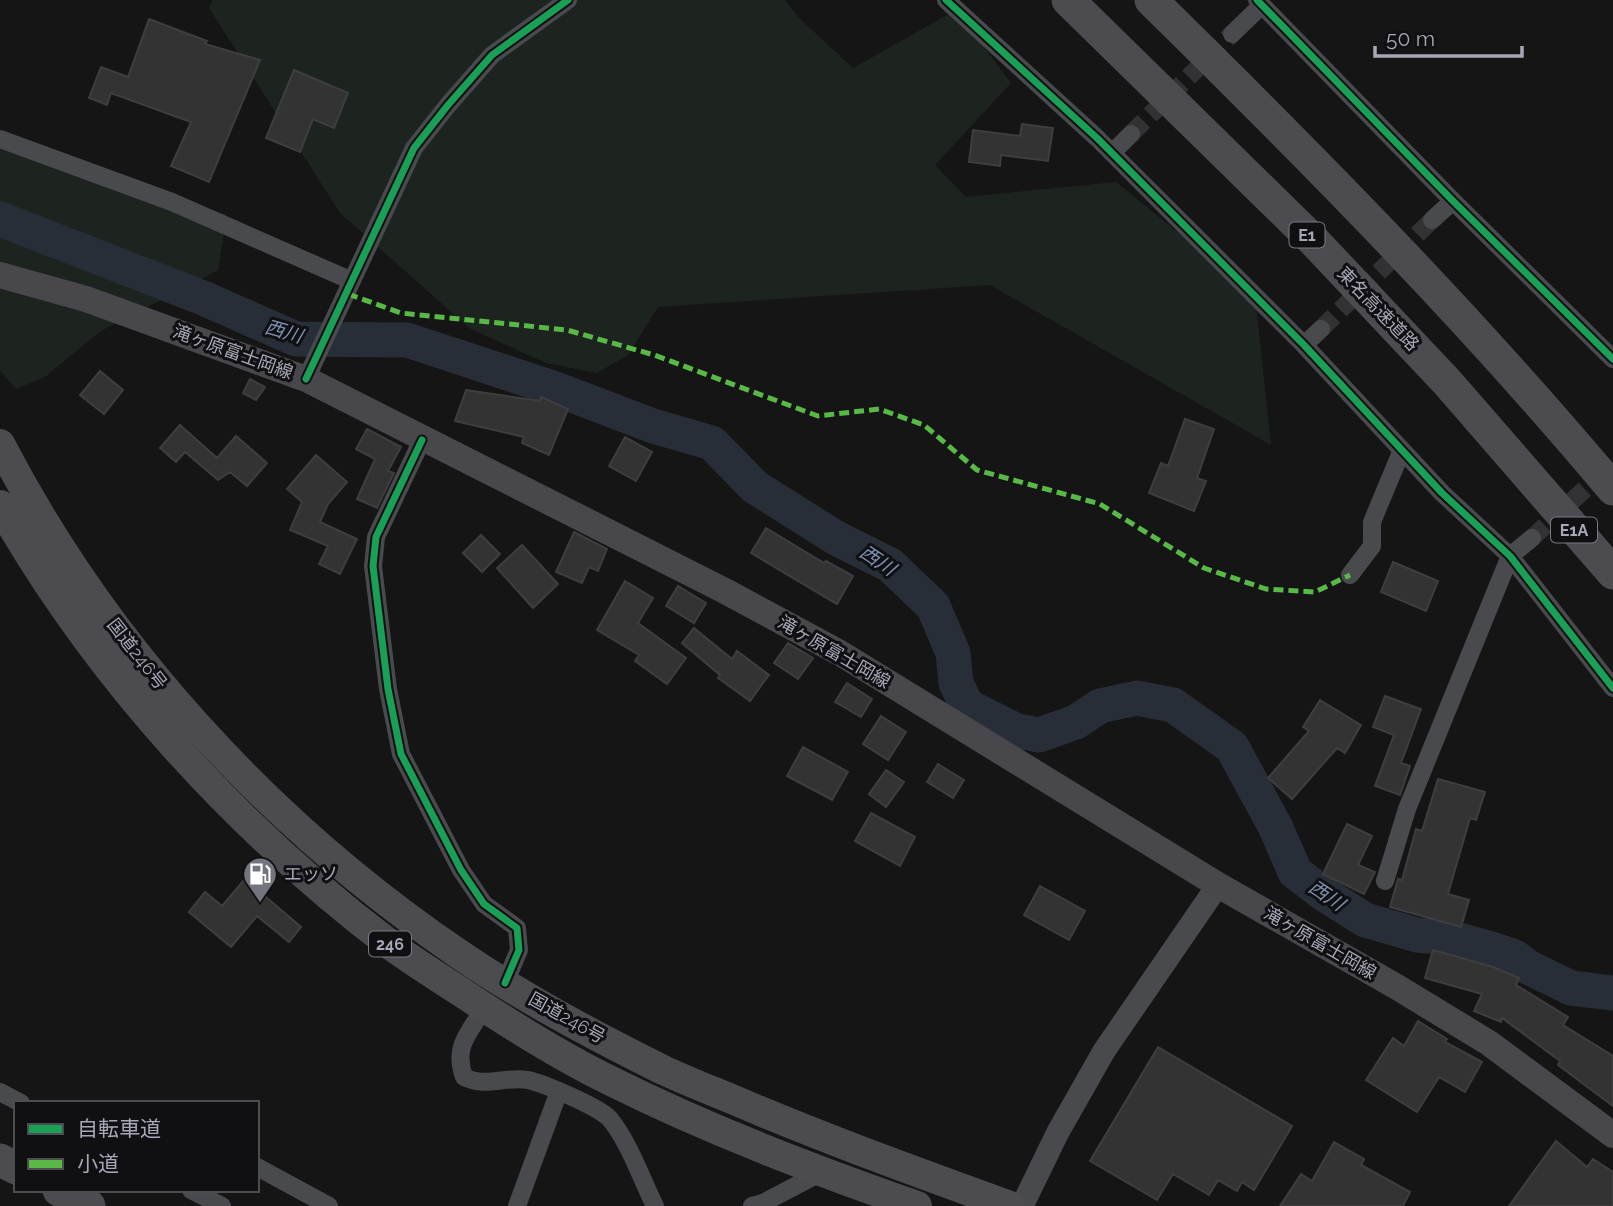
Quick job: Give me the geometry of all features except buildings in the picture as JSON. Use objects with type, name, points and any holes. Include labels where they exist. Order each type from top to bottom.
[{"type":"highway","name":"東名高速道路","points":[[1068,0],[1313,240],[1447,382],[1613,573]]},
{"type":"highway","points":[[1151,0],[1360,210],[1613,486]]},
{"type":"highway","name":"国道246号","points":[[0,444],[18,479],[65,555],[120,636],[183,711],[298,828],[392,905],[458,954],[505,983],[576,1025],[666,1071],[823,1138],[1010,1206]]},
{"type":"highway","name":"E1A","points":[[1534,480],[1613,581]]},
{"type":"highway","name":"国道246号","points":[[0,505],[30,559],[89,642],[202,776],[286,858],[393,946],[538,1041],[607,1079],[731,1136],[917,1206]]},
{"type":"highway","points":[[63,1192],[89,1206]]},
{"type":"main road","name":"滝ヶ原富士岡線","points":[[0,275],[86,299],[306,379],[724,591],[839,653],[1218,885],[1489,1043],[1613,1135]]},
{"type":"street","points":[[306,379],[414,148],[492,55],[568,0]]},
{"type":"street","points":[[946,0],[1112,153],[1304,345],[1442,493],[1510,556],[1613,688]]},
{"type":"street","points":[[1232,34],[1260,3],[1453,201],[1613,359]]},
{"type":"street","points":[[1112,153],[1131,134]]},
{"type":"street","points":[[0,139],[172,202],[350,287]]},
{"type":"street","points":[[1432,220],[1453,201]]},
{"type":"street","points":[[1304,345],[1321,329]]},
{"type":"street","points":[[422,439],[376,537],[373,566],[387,689],[401,754],[461,870],[484,904],[517,928],[519,950],[505,983]]},
{"type":"street","points":[[1350,575],[1372,546],[1372,522],[1402,450]]},
{"type":"street","points":[[1385,881],[1407,810],[1510,556],[1532,538]]},
{"type":"street","points":[[1022,1206],[1058,1132],[1104,1051],[1218,885]]},
{"type":"street","points":[[485,1007],[460,1048],[459,1063],[464,1077],[475,1082],[526,1080],[559,1091],[608,1117],[622,1138],[654,1206]]},
{"type":"street","points":[[517,1206],[559,1091]]},
{"type":"street","points":[[0,1092],[17,1101]]},
{"type":"street","points":[[259,1168],[329,1206]]},
{"type":"street","points":[[752,1206],[763,1203],[822,1172]]},
{"type":"street","points":[[195,1192],[222,1206]]},
{"type":"shaded area","points":[[213,0],[785,0],[798,17],[853,68],[956,10],[1011,83],[935,165],[966,197],[1116,182],[1255,295],[1271,445],[990,285],[658,307],[628,355],[597,373],[546,363],[469,328],[340,213],[209,8]]},
{"type":"shaded area","points":[[0,138],[227,215],[218,270],[99,332],[45,377],[16,389],[0,371]]},
{"type":"waterway","name":"西川","points":[[0,219],[203,298],[296,339],[407,340],[556,389],[653,426],[712,443],[755,487],[836,538],[890,565],[933,606],[953,653],[956,683],[967,706],[1017,731],[1039,735],[1076,722],[1100,706],[1137,698],[1173,705],[1232,747],[1276,828],[1295,872],[1321,892],[1365,920],[1417,935],[1452,938],[1492,949],[1515,957],[1528,967],[1571,988],[1613,993]]},
{"type":"tunnel","points":[[1131,134],[1232,34]]},
{"type":"tunnel","points":[[1321,329],[1432,220]]},
{"type":"tunnel","points":[[1532,538],[1613,463]]},
{"type":"marked path","points":[[348,294],[401,313],[567,330],[654,355],[818,416],[879,409],[924,425],[977,470],[1100,504],[1204,568],[1266,589],[1315,592],[1350,575]]},
{"type":"cycle path","points":[[306,379],[414,148],[492,55],[568,0]]},
{"type":"cycle path","points":[[946,0],[1097,138],[1304,345],[1442,493],[1510,556],[1613,688]]},
{"type":"cycle path","points":[[1257,0],[1453,201],[1613,359]]},
{"type":"cycle path","points":[[422,440],[376,537],[373,566],[388,689],[401,754],[461,870],[484,904],[517,928],[519,950],[505,983]]},
{"type":"place","name":"エッソ","points":[[260,904]]}]
